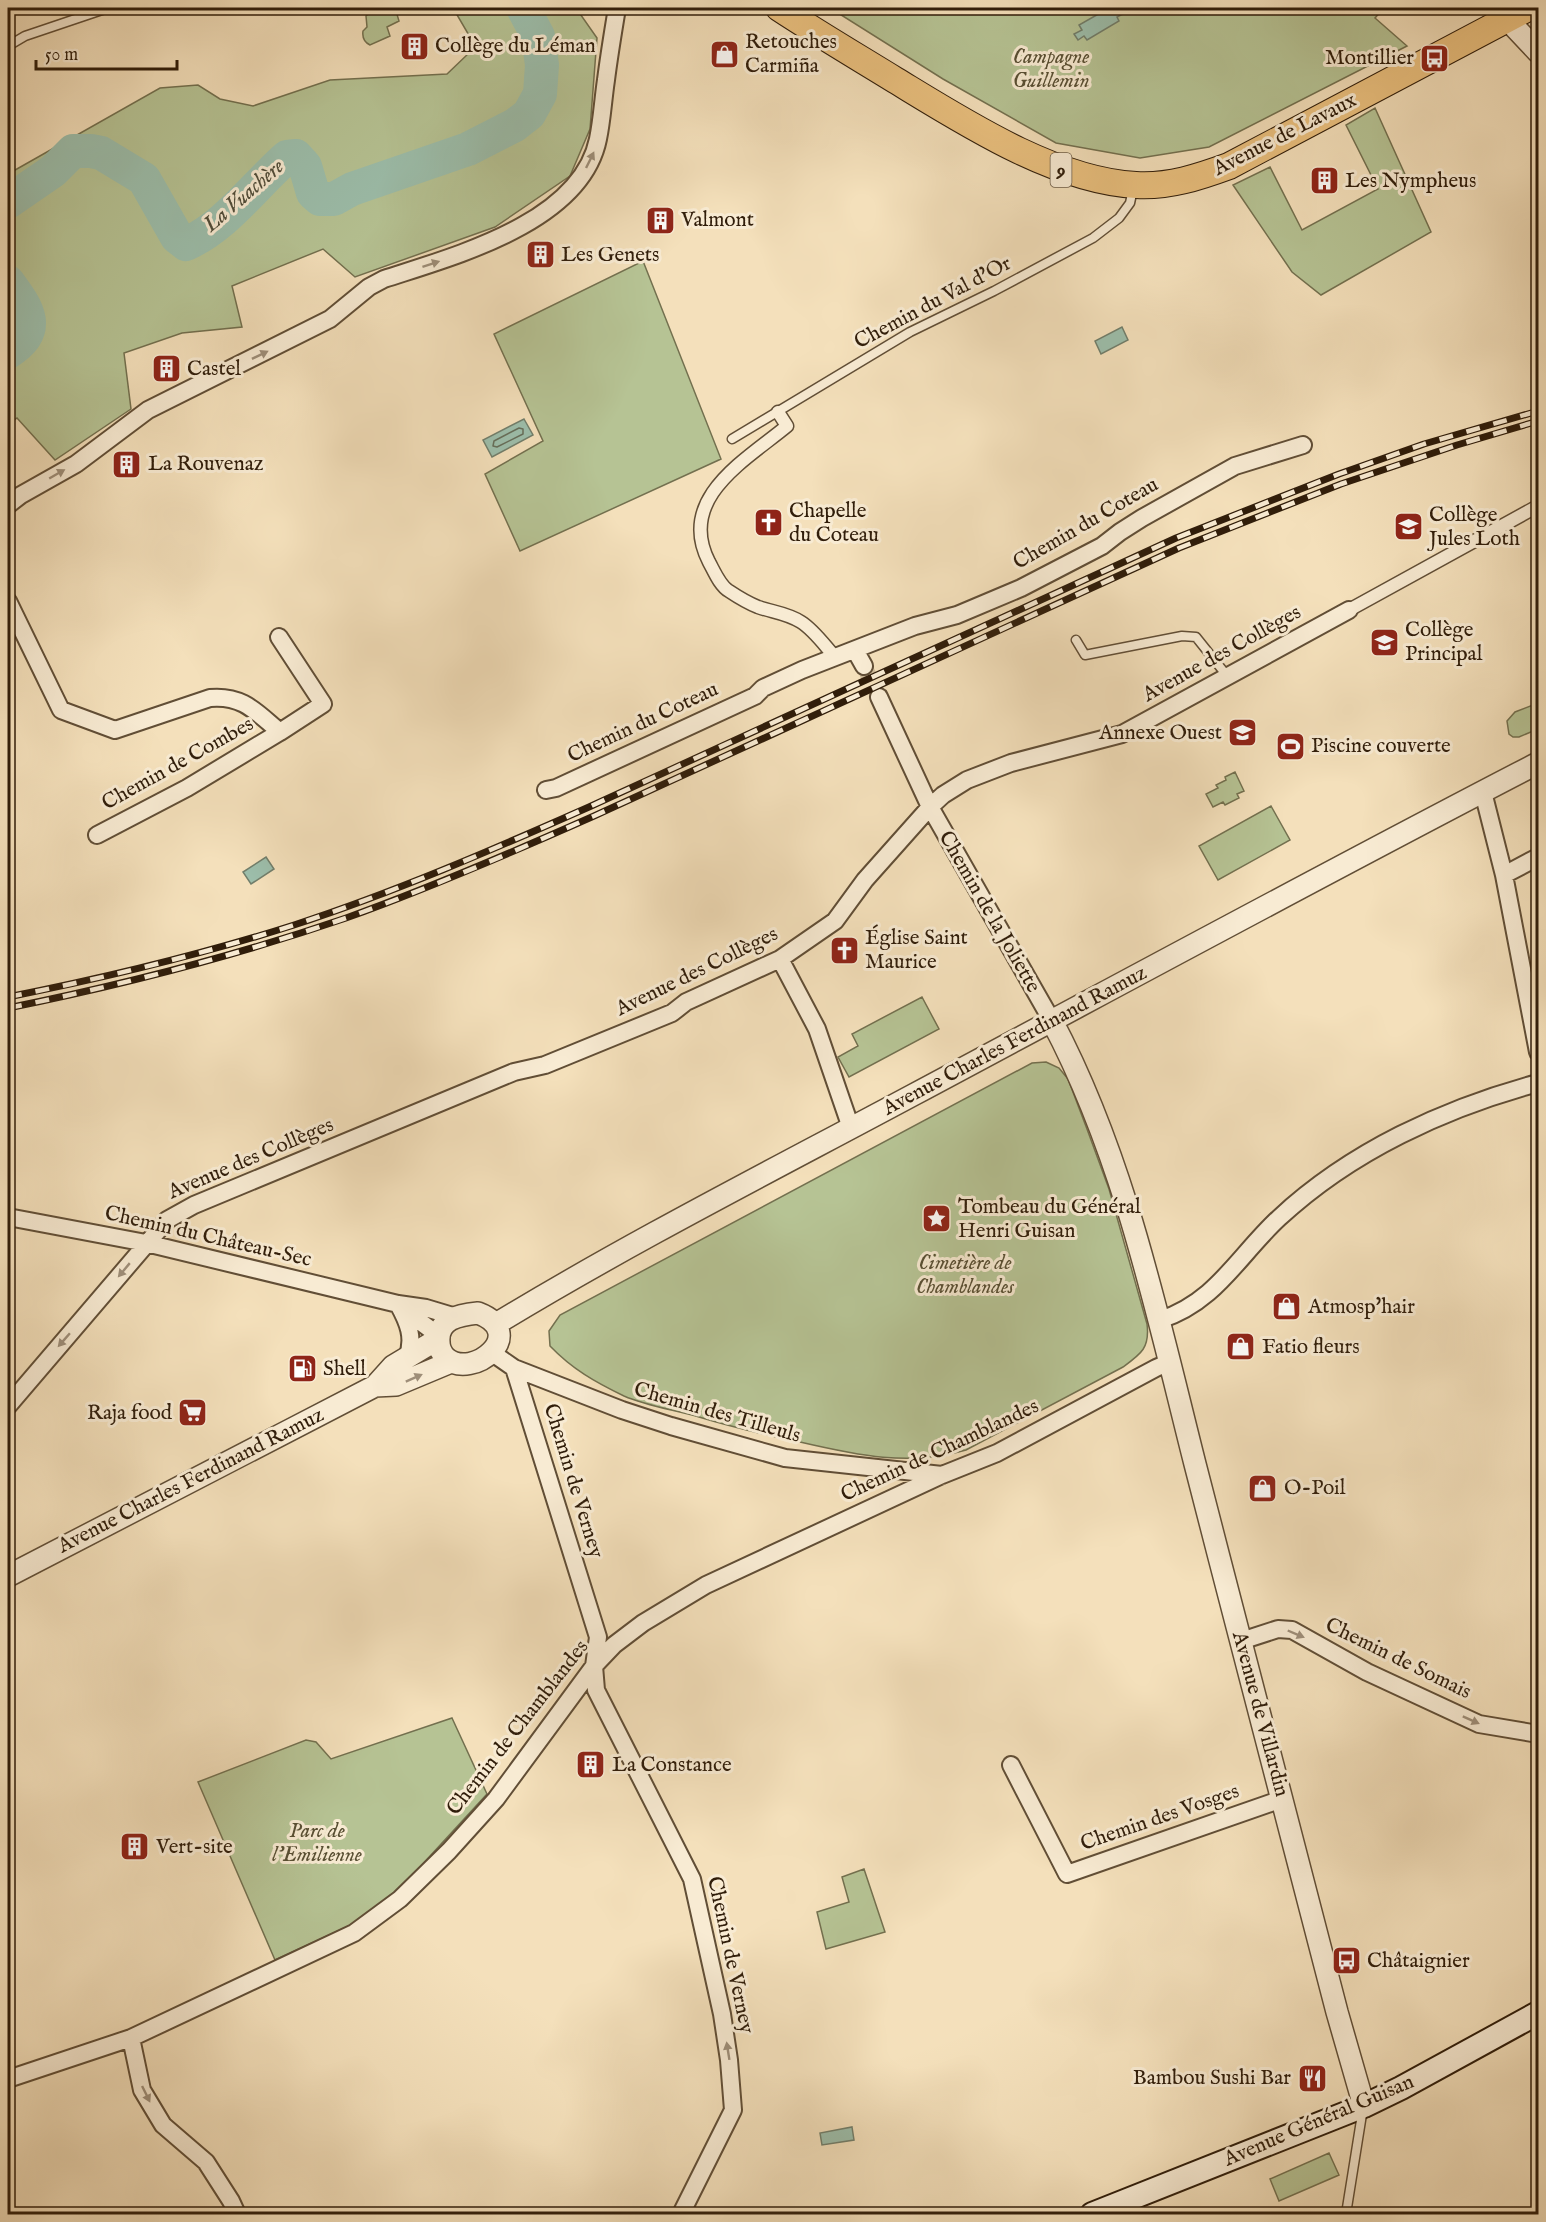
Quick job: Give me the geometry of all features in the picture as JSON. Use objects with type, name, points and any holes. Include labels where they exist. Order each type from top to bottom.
[{"type":"main road","name":"Avenue de Lavaux","points":[[779,8],[924,98],[1051,166],[1085,177],[1152,186],[1193,179],[1229,166],[1510,11]]},
{"type":"main road","name":"Avenue Général Guisan","points":[[1092,2214],[1385,2097],[1539,2013]]},
{"type":"street","points":[[8,505],[76,464],[133,419],[161,402],[330,319],[369,287],[384,279],[490,243],[531,220],[561,199],[580,178],[592,159],[598,140],[617,8]]},
{"type":"street","points":[[1510,11],[1539,52]]},
{"type":"street","points":[[778,412],[787,426],[722,478],[710,495],[700,528],[701,541],[714,572],[726,590],[758,607],[780,612],[802,622],[836,658]]},
{"type":"street","name":"Chemin du Coteau","points":[[546,790],[556,788],[755,696],[763,688],[802,670],[915,626],[957,615],[1021,588],[1102,546],[1134,523],[1235,466],[1303,445]]},
{"type":"street","name":"Avenue des Collèges","points":[[8,1406],[166,1220],[194,1205],[514,1072],[546,1065],[672,1013],[686,1002],[780,959],[835,921],[865,880],[930,807],[943,795],[968,780],[1011,763],[1122,734],[1539,506]]},
{"type":"street","name":"Chemin de Combes","points":[[8,601],[61,710],[115,730],[210,698],[224,696],[244,702],[280,732]]},
{"type":"street","name":"Chemin de Combes","points":[[97,835],[187,788],[323,704],[279,637]]},
{"type":"street","points":[[855,650],[864,666]]},
{"type":"street","points":[[879,697],[930,807]]},
{"type":"street","name":"Avenue Charles Ferdinand Ramuz","points":[[496,1324],[622,1249],[1539,763]]},
{"type":"street","points":[[1483,792],[1504,875],[1539,1052]]},
{"type":"street","name":"Chemin de la Joliette","points":[[930,807],[1052,1021],[1075,1067],[1105,1141],[1128,1209],[1160,1320]]},
{"type":"street","points":[[1504,875],[1539,857]]},
{"type":"street","points":[[780,959],[817,1029],[851,1128]]},
{"type":"street","points":[[1160,1320],[1195,1305],[1279,1218],[1345,1167],[1402,1134],[1469,1104],[1539,1083]]},
{"type":"street","name":"Chemin du Château-Sec","points":[[8,1217],[146,1243],[456,1317]]},
{"type":"street","points":[[398,1304],[408,1322],[412,1346],[407,1358]]},
{"type":"street","name":"Chemin du Château-Sec","points":[[398,1304],[438,1337]]},
{"type":"street","points":[[478,1313],[496,1324],[500,1333],[498,1343],[482,1360],[467,1364],[451,1362],[442,1354],[438,1337],[444,1323],[456,1317],[478,1313]]},
{"type":"street","name":"Avenue de Villardin","points":[[1160,1320],[1281,1799],[1364,2106]]},
{"type":"street","name":"Avenue Charles Ferdinand Ramuz","points":[[8,1576],[375,1386],[393,1366],[438,1337]]},
{"type":"street","name":"Chemin des Tilleuls","points":[[491,1352],[514,1368],[671,1426],[785,1458],[942,1475]]},
{"type":"street","name":"Avenue Charles Ferdinand Ramuz","points":[[375,1386],[396,1385],[451,1362]]},
{"type":"street","name":"Chemin de Chamblandes","points":[[8,2079],[131,2038],[354,1933],[400,1899],[449,1851],[496,1799],[594,1666],[614,1645],[643,1623],[706,1585],[942,1475],[998,1453],[1170,1362]]},
{"type":"street","name":"Chemin de Verney","points":[[514,1368],[598,1637],[594,1666],[596,1690],[692,1879],[722,2014],[733,2110],[681,2214]]},
{"type":"street","name":"Chemin de Somais","points":[[1241,1641],[1278,1629],[1292,1630],[1367,1672],[1479,1724],[1539,1734]]},
{"type":"street","name":"Chemin des Vosges","points":[[1011,1765],[1067,1874],[1281,1799]]},
{"type":"street","points":[[131,2038],[142,2090],[163,2125],[206,2162],[237,2214]]},
{"type":"lane","points":[[8,46],[25,36],[108,8]]},
{"type":"lane","name":"Chemin du Val d'Or","points":[[732,439],[910,332],[994,291],[1093,238],[1119,218],[1130,203],[1134,185]]},
{"type":"lane","points":[[1076,640],[1085,655],[1182,636],[1196,637],[1228,677]]},
{"type":"lane","points":[[1346,2214],[1364,2106]]},
{"type":"green space","points":[[392,8],[396,11],[399,21],[387,27],[390,36],[370,45],[363,36],[363,31],[367,27],[366,16],[370,12]]},
{"type":"green space","points":[[453,8],[576,8],[597,38],[590,129],[570,176],[495,227],[355,277],[323,249],[232,286],[242,327],[182,333],[124,353],[131,409],[55,460],[17,418],[8,425],[8,174],[160,88],[198,85],[220,99],[253,106],[330,80],[447,74],[469,53],[470,37]]},
{"type":"green space","name":"Campagne Guillemin","points":[[830,8],[1384,8],[1375,18],[1407,46],[1209,147],[1140,158],[1056,143],[943,79]]},
{"type":"green space","points":[[1375,108],[1431,232],[1321,295],[1292,272],[1233,185],[1270,167],[1302,230],[1378,189],[1346,125]]},
{"type":"green space","points":[[643,261],[721,459],[520,551],[485,474],[543,441],[494,334]]},
{"type":"green space","points":[[1538,703],[1538,729],[1519,737],[1509,734],[1507,721],[1515,712]]},
{"type":"green space","points":[[1235,772],[1244,791],[1237,794],[1239,798],[1225,805],[1223,802],[1213,807],[1206,794],[1218,788],[1216,785]]},
{"type":"green space","points":[[1271,806],[1290,840],[1218,880],[1199,846]]},
{"type":"green space","points":[[922,997],[939,1029],[849,1077],[838,1057],[858,1046],[852,1034]]},
{"type":"green space","name":"Cimetière de Chamblandes","points":[[1046,1062],[1059,1068],[1068,1079],[1109,1189],[1147,1324],[1147,1339],[1143,1350],[1123,1367],[966,1450],[924,1458],[904,1458],[862,1455],[821,1447],[642,1403],[594,1380],[567,1362],[550,1346],[549,1331],[560,1315],[1032,1063]]},
{"type":"green space","name":"Parc de l’Emilienne","points":[[452,1718],[487,1794],[397,1892],[353,1924],[275,1960],[198,1782],[306,1740],[316,1742],[331,1759]]},
{"type":"green space","points":[[864,1869],[885,1932],[826,1949],[817,1912],[849,1902],[842,1877]]},
{"type":"green space","points":[[1329,2153],[1339,2175],[1279,2201],[1270,2179]]},
{"type":"water","points":[[1109,8],[1112,10],[1119,8],[1123,14],[1117,17],[1119,21],[1087,40],[1084,36],[1078,40],[1074,34],[1082,30],[1079,25]]},
{"type":"water","points":[[1122,327],[1128,340],[1101,354],[1095,341]]},
{"type":"water","points":[[524,419],[533,435],[492,457],[483,440]]},
{"type":"water","points":[[266,857],[274,869],[251,884],[243,872]]},
{"type":"water","points":[[852,2127],[854,2140],[822,2145],[820,2133]]},
{"type":"waterway","name":"La Vuachère","points":[[8,202],[53,171],[73,151],[101,153],[144,179],[177,237],[186,244],[227,216],[287,157],[296,156],[305,166],[313,193],[320,199],[334,199],[352,189],[468,149],[515,125],[529,114],[540,94],[542,65],[538,36],[523,8]]},
{"type":"waterway","name":"La Vuachère","points":[[8,282],[21,301],[29,319],[26,336],[8,352]]},
{"type":"tunnel","points":[[864,666],[879,697]]},
{"type":"railway","points":[[8,997],[188,956],[294,925],[406,884],[480,855],[589,807],[1176,538],[1339,474],[1424,444],[1538,411]]},
{"type":"railway","points":[[8,1008],[93,990],[220,957],[304,932],[409,894],[594,816],[1179,548],[1341,484],[1457,445],[1538,421]]},
{"type":"place","name":"Collège du Léman","points":[[414,46]]},
{"type":"place","name":"Retouches Carmiña","points":[[724,54]]},
{"type":"place","name":"Montillier","points":[[1435,58]]},
{"type":"place","name":"Les Nympheus","points":[[1324,181]]},
{"type":"place","name":"Valmont","points":[[660,220]]},
{"type":"place","name":"Les Genets","points":[[540,255]]},
{"type":"place","name":"Castel","points":[[166,369]]},
{"type":"place","name":"La Rouvenaz","points":[[127,464]]},
{"type":"place","name":"Chapelle du Coteau","points":[[768,523]]},
{"type":"place","name":"Collège Jules Loth","points":[[1408,527]]},
{"type":"place","name":"Collège Principal","points":[[1384,642]]},
{"type":"place","name":"Annexe Ouest","points":[[1243,733]]},
{"type":"place","name":"Piscine couverte","points":[[1290,746]]},
{"type":"place","name":"Église Saint Maurice","points":[[844,950]]},
{"type":"place","name":"Tombeau du Général Henri Guisan","points":[[937,1219]]},
{"type":"place","name":"Atmosp'hair","points":[[1287,1307]]},
{"type":"place","name":"Fatio fleurs","points":[[1241,1347]]},
{"type":"place","name":"Shell","points":[[302,1369]]},
{"type":"place","name":"Raja food","points":[[193,1413]]},
{"type":"place","name":"O-Poil","points":[[1263,1488]]},
{"type":"place","name":"La Constance","points":[[591,1765]]},
{"type":"place","name":"Vert-site","points":[[135,1847]]},
{"type":"place","name":"Châtaignier","points":[[1346,1961]]},
{"type":"place","name":"Bambou Sushi Bar","points":[[1312,2078]]}]
